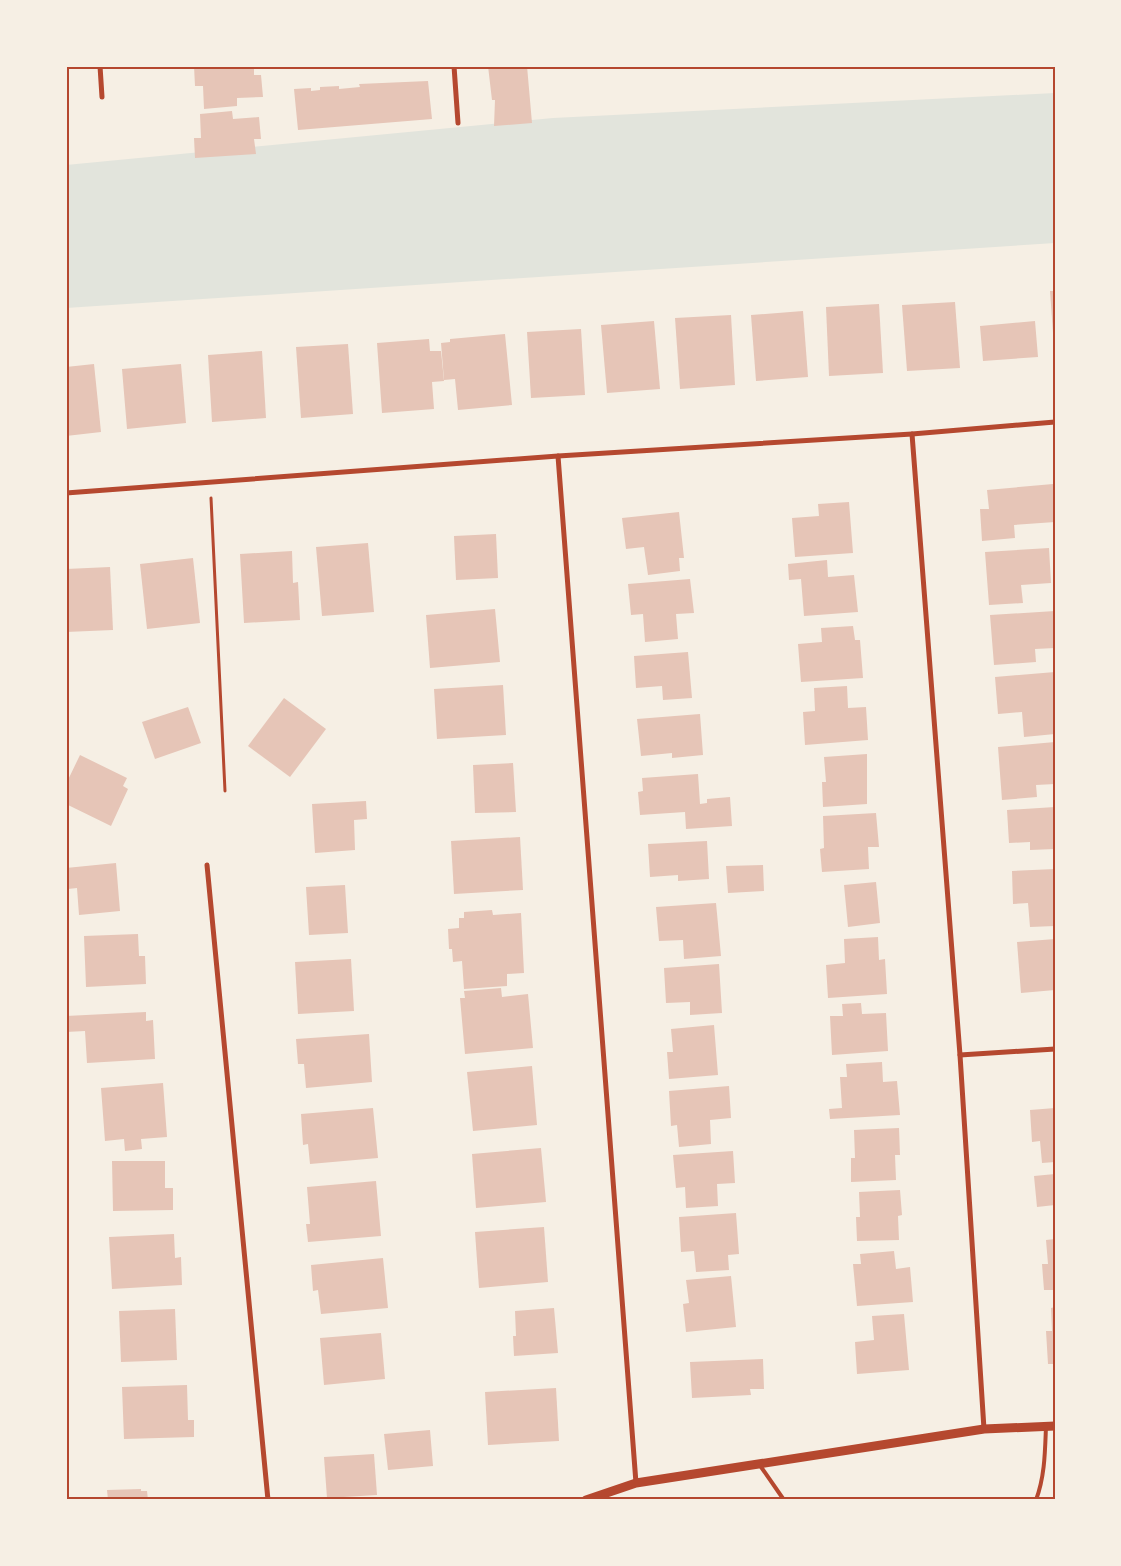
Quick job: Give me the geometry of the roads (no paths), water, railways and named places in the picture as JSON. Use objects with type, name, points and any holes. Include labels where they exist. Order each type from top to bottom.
[{"type":"street","points":[[100,66],[102,98]]},
{"type":"street","points":[[454,66],[458,123]]},
{"type":"street","points":[[66,493],[558,456],[912,434],[1055,422]]},
{"type":"street","points":[[912,434],[960,1055],[984,1429]]},
{"type":"street","points":[[558,456],[636,1483]]},
{"type":"street","points":[[207,865],[268,1500]]},
{"type":"street","points":[[960,1055],[1055,1049]]},
{"type":"street","points":[[586,1500],[636,1483],[984,1429],[1050,1426]]},
{"type":"lane","points":[[1036,1500],[1050,1426]]},
{"type":"lane","points":[[759,1464],[784,1500]]}]
